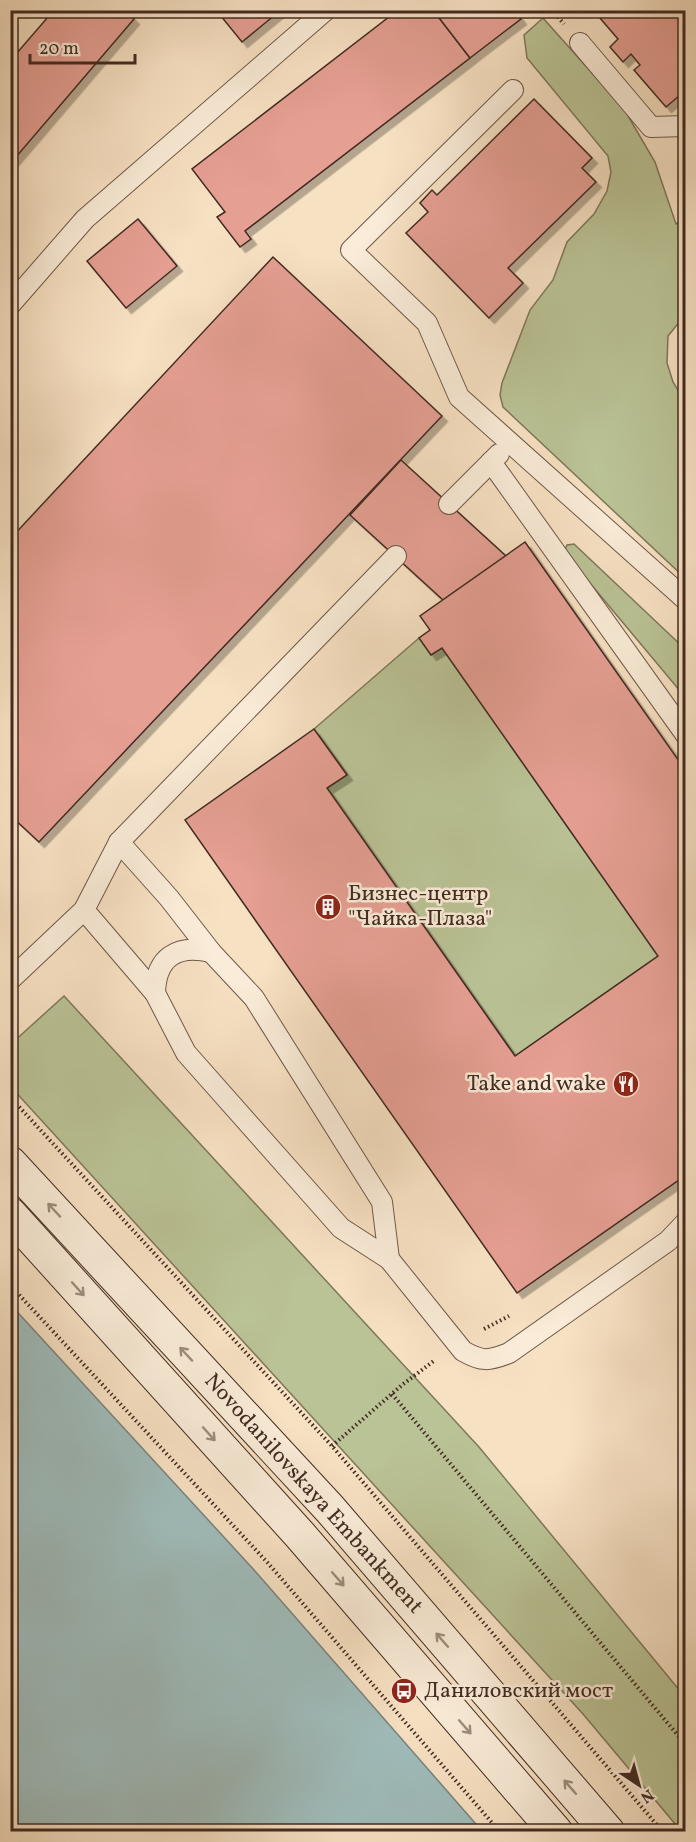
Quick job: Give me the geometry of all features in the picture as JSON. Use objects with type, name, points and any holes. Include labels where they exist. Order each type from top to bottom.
[{"type":"main road","name":"Novodanilovskaya Embankment","points":[[10,1163],[330,1509],[608,1832]]},
{"type":"main road","name":"Novodanilovskaya Embankment","points":[[10,1214],[294,1529],[556,1832]]},
{"type":"lane","points":[[10,305],[85,219],[326,10]]},
{"type":"lane","points":[[580,43],[651,126],[686,126]]},
{"type":"lane","points":[[513,90],[351,250],[427,323],[459,397],[686,600]]},
{"type":"lane","points":[[449,504],[509,444]]},
{"type":"lane","points":[[491,462],[686,735]]},
{"type":"lane","points":[[13,974],[84,910],[119,842],[396,556]]},
{"type":"lane","points":[[119,842],[169,898],[211,952],[254,998],[382,1202],[389,1259]]},
{"type":"lane","points":[[84,910],[155,993],[186,1053],[341,1228],[389,1259],[463,1351],[476,1359],[491,1360],[509,1353],[668,1241],[686,1222]]},
{"type":"lane","points":[[155,993],[156,979],[161,967],[171,956],[184,950],[196,949],[211,952]]},
{"type":"path","points":[[10,1097],[332,1446],[663,1832]]},
{"type":"path","points":[[10,1285],[267,1562],[500,1832]]},
{"type":"path","points":[[332,1446],[437,1359]]},
{"type":"path","points":[[392,1394],[686,1745]]},
{"type":"green space","points":[[543,18],[624,109],[655,162],[676,224],[685,219],[685,315],[668,336],[667,363],[673,382],[685,402],[685,578],[503,407],[500,395],[502,383],[530,310],[553,280],[567,242],[594,214],[607,191],[611,172],[608,156],[527,58],[524,35]]},
{"type":"green space","points":[[574,544],[685,649],[685,697],[564,552],[567,545]]},
{"type":"green space","points":[[419,638],[431,655],[442,648],[658,956],[515,1056],[327,788],[347,774],[314,729]]},
{"type":"green space","points":[[64,996],[479,1447],[685,1697],[685,1831],[681,1831],[583,1714],[11,1087],[11,1044]]},
{"type":"water","points":[[10,1304],[255,1571],[482,1831],[11,1831]]},
{"type":"building","points":[[54,10],[125,10],[134,19],[10,164],[10,61]]},
{"type":"building","points":[[216,10],[281,10],[242,42]]},
{"type":"building","points":[[398,10],[433,10],[470,58],[245,231],[251,239],[240,247],[217,217],[225,212],[192,169]]},
{"type":"building","points":[[433,10],[514,10],[521,19],[470,58]]},
{"type":"building","points":[[593,10],[686,10],[686,90],[666,107],[634,70],[640,65],[631,54],[623,62],[610,47],[618,39]]},
{"type":"building","points":[[534,99],[592,158],[582,168],[596,182],[508,268],[523,283],[489,318],[406,233],[428,212],[420,203],[432,190],[437,195]]},
{"type":"building","points":[[138,219],[177,266],[126,308],[87,261]]},
{"type":"building","points":[[273,257],[442,416],[39,842],[10,815],[10,539]]},
{"type":"building","points":[[401,460],[506,556],[443,600],[350,515]]},
{"type":"building","name":"Бизнес-центр \"Чайка-Плаза\"","points":[[525,542],[686,771],[686,1175],[517,1293],[185,820],[314,729],[347,775],[327,788],[515,1056],[658,956],[442,648],[431,655],[419,638],[430,630],[420,616]]},
{"type":"place","name":"Бизнес-центр \"Чайка-Плаза\"","points":[[328,907]]},
{"type":"place","name":"Take and wake","points":[[626,1084]]},
{"type":"place","name":"Даниловский мост","points":[[404,1691]]}]
